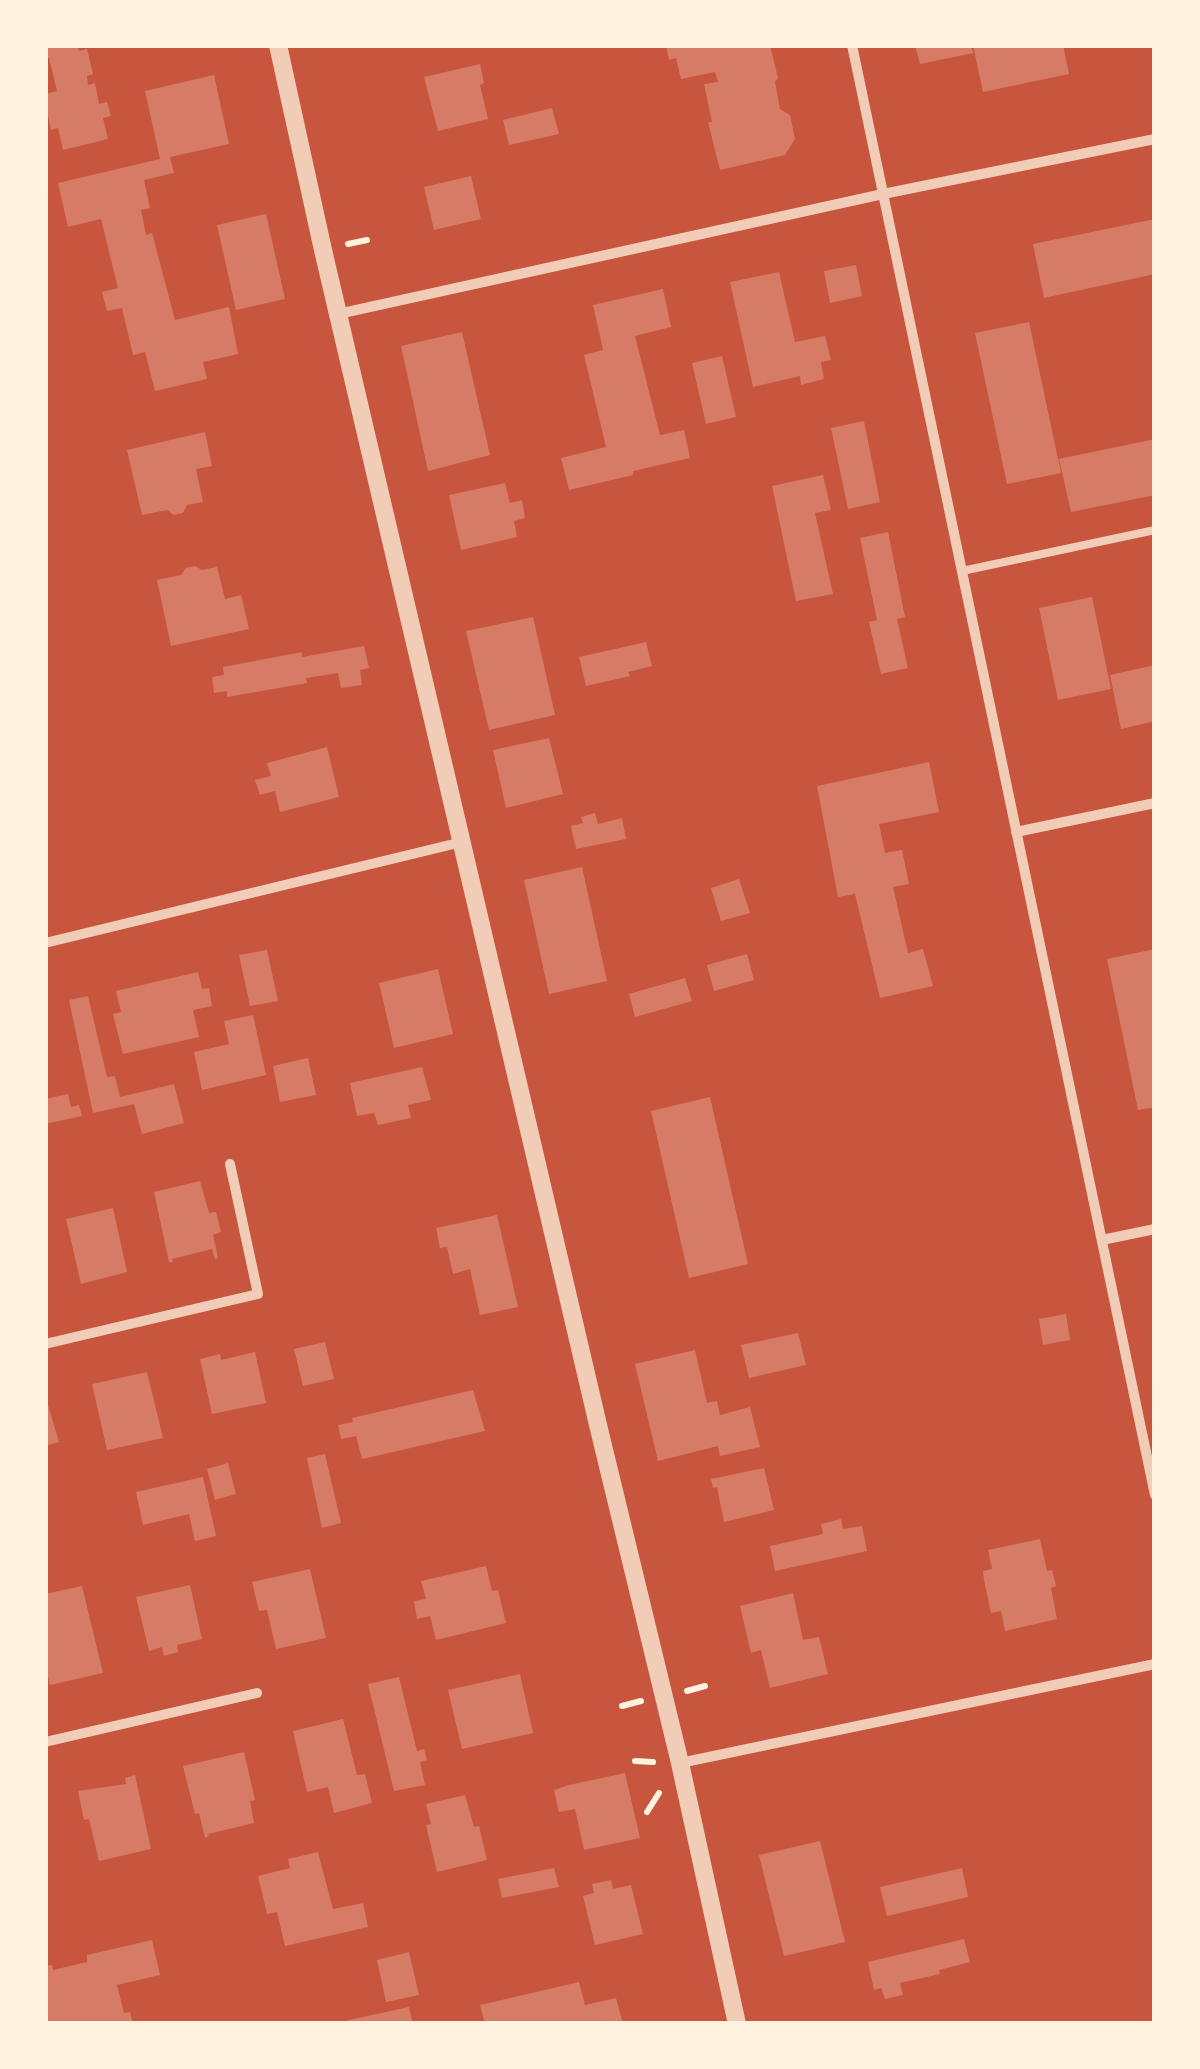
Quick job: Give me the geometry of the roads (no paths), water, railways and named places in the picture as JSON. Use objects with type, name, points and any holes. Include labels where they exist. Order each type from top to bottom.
[{"type":"street","points":[[278,45],[680,1763],[737,2024]]},
{"type":"street","points":[[852,45],[1155,1495]]},
{"type":"street","points":[[338,314],[883,194],[1155,140]]},
{"type":"street","points":[[1016,832],[1155,802]]},
{"type":"street","points":[[45,943],[462,842]]},
{"type":"street","points":[[45,1344],[258,1294],[230,1164]]},
{"type":"street","points":[[1102,1240],[1155,1229]]},
{"type":"street","points":[[680,1763],[1155,1664]]},
{"type":"street","points":[[45,1742],[257,1693]]},
{"type":"lane","points":[[962,571],[1155,530]]}]
